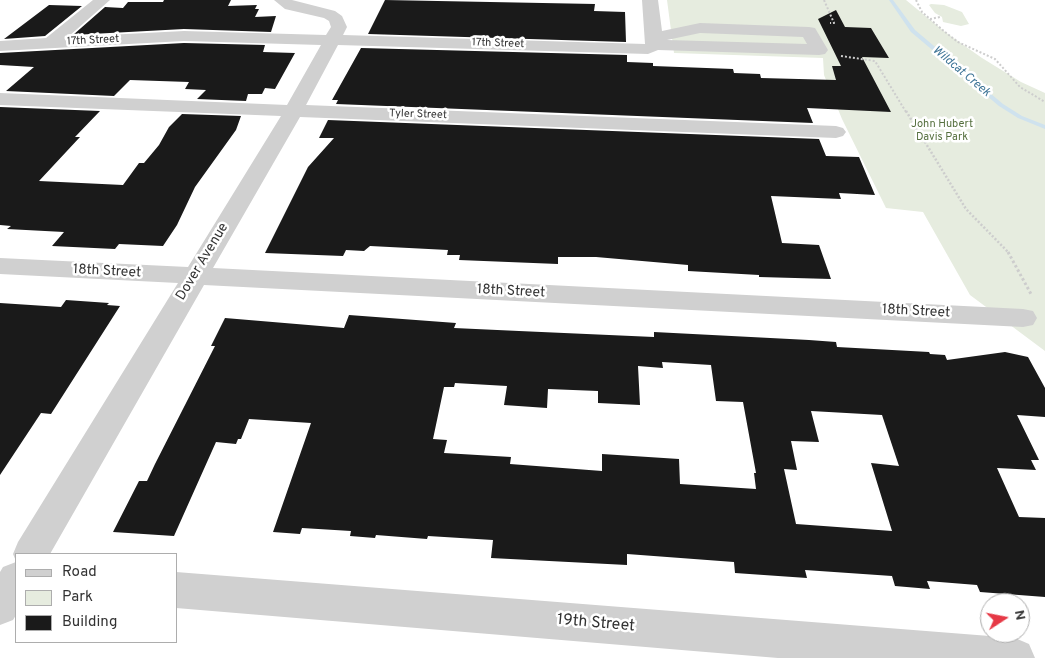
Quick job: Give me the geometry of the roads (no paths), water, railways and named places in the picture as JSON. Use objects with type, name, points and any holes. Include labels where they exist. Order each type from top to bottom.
[{"type":"street","points":[[51,43],[102,0]]},
{"type":"street","points":[[282,0],[291,6],[329,14],[336,19],[339,27],[334,38]]},
{"type":"street","points":[[650,0],[654,41]]},
{"type":"street","name":"17th Street","points":[[0,46],[184,36],[334,38],[648,49],[654,41],[819,50]]},
{"type":"street","name":"Dover Avenue","points":[[32,553],[294,110],[334,38]]},
{"type":"street","name":"Tyler Street","points":[[0,99],[836,132]]},
{"type":"street","name":"18th Street","points":[[0,266],[194,276],[1028,307]]},
{"type":"street","points":[[0,576],[15,578]]},
{"type":"street","points":[[0,607],[15,580]]},
{"type":"street","name":"19th Street","points":[[178,590],[1015,658]]},
{"type":"waterway","name":"Wildcat Creek","points":[[891,0],[913,31],[1001,105],[1020,117],[1045,127]]},
{"type":"park label","name":"John Hubert Davis Park","points":[[942,131]]}]
